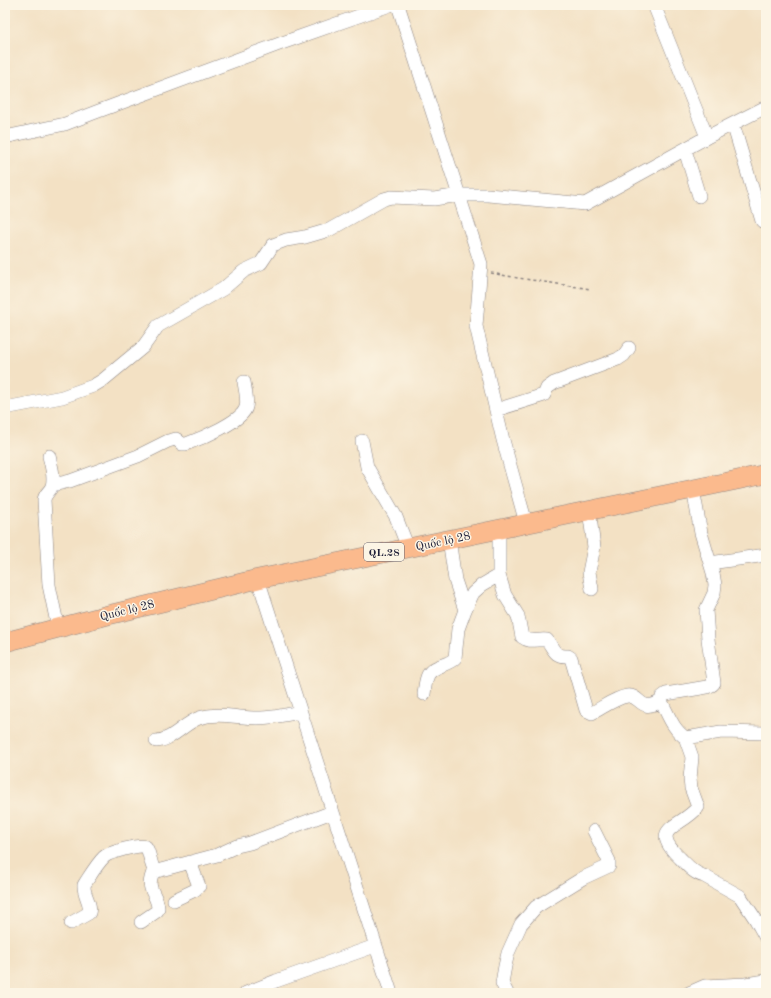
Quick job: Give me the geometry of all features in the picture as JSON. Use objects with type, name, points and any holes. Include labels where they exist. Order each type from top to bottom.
[{"type":"highway","name":"Quốc lộ 28","points":[[5,642],[175,598],[258,579],[766,474]]},
{"type":"street","points":[[5,137],[69,123],[282,42],[390,5]]},
{"type":"street","points":[[398,5],[481,264],[476,326],[496,410],[526,523]]},
{"type":"street","points":[[654,5],[707,137]]},
{"type":"street","points":[[5,408],[62,397],[98,383],[143,347],[158,326],[223,288],[244,271],[261,263],[266,257],[270,248],[278,242],[305,237],[329,230],[391,196],[434,199],[460,195],[488,195],[585,204],[707,137],[766,107]]},
{"type":"street","points":[[733,124],[762,221]]},
{"type":"street","points":[[685,150],[698,196]]},
{"type":"street","points":[[496,410],[544,396],[549,385],[618,359],[624,355],[629,348]]},
{"type":"street","points":[[58,628],[49,585],[44,500],[45,496],[53,485],[138,456],[168,441],[176,440],[182,444],[186,444],[229,424],[240,417],[246,410],[247,405],[244,382]]},
{"type":"street","points":[[362,441],[367,467],[396,517],[408,548]]},
{"type":"street","points":[[49,456],[53,485]]},
{"type":"street","points":[[498,529],[499,575],[506,595],[520,621],[522,637],[530,642],[539,639],[547,640],[555,653],[571,658],[586,710],[592,713],[627,696],[634,697],[643,705],[654,705],[661,701],[662,697],[666,694],[708,687],[714,683],[706,619],[707,606],[715,589],[713,573],[701,533],[692,489]]},
{"type":"street","points":[[589,510],[594,547],[589,572],[592,588]]},
{"type":"street","points":[[449,540],[455,580],[465,610]]},
{"type":"street","points":[[710,563],[766,554]]},
{"type":"street","points":[[424,694],[429,674],[455,658],[458,628],[473,593],[482,584],[499,575]]},
{"type":"street","points":[[258,579],[391,993]]},
{"type":"street","points":[[661,701],[675,727],[681,735],[686,738],[721,732],[766,733]]},
{"type":"street","points":[[156,741],[163,741],[188,724],[198,719],[216,714],[258,718],[300,712]]},
{"type":"street","points":[[685,737],[692,757],[690,779],[691,788],[698,807],[694,812],[677,822],[666,835],[666,840],[676,854],[698,875],[704,876],[740,896],[766,938]]},
{"type":"street","points":[[154,870],[157,871],[222,854],[237,846],[250,843],[332,812]]},
{"type":"street","points":[[507,993],[502,983],[505,966],[508,953],[521,924],[536,907],[583,878],[609,866],[609,861],[594,831]]},
{"type":"street","points":[[71,923],[89,913],[90,907],[84,894],[84,885],[106,855],[137,846],[144,846],[147,848],[154,870],[150,881],[150,887],[158,908],[141,922]]},
{"type":"street","points":[[174,900],[195,890],[199,886],[190,862]]},
{"type":"street","points":[[246,993],[375,946]]},
{"type":"street","points":[[689,993],[705,986],[745,984],[766,981]]},
{"type":"path","points":[[480,270],[518,278],[591,289]]}]
